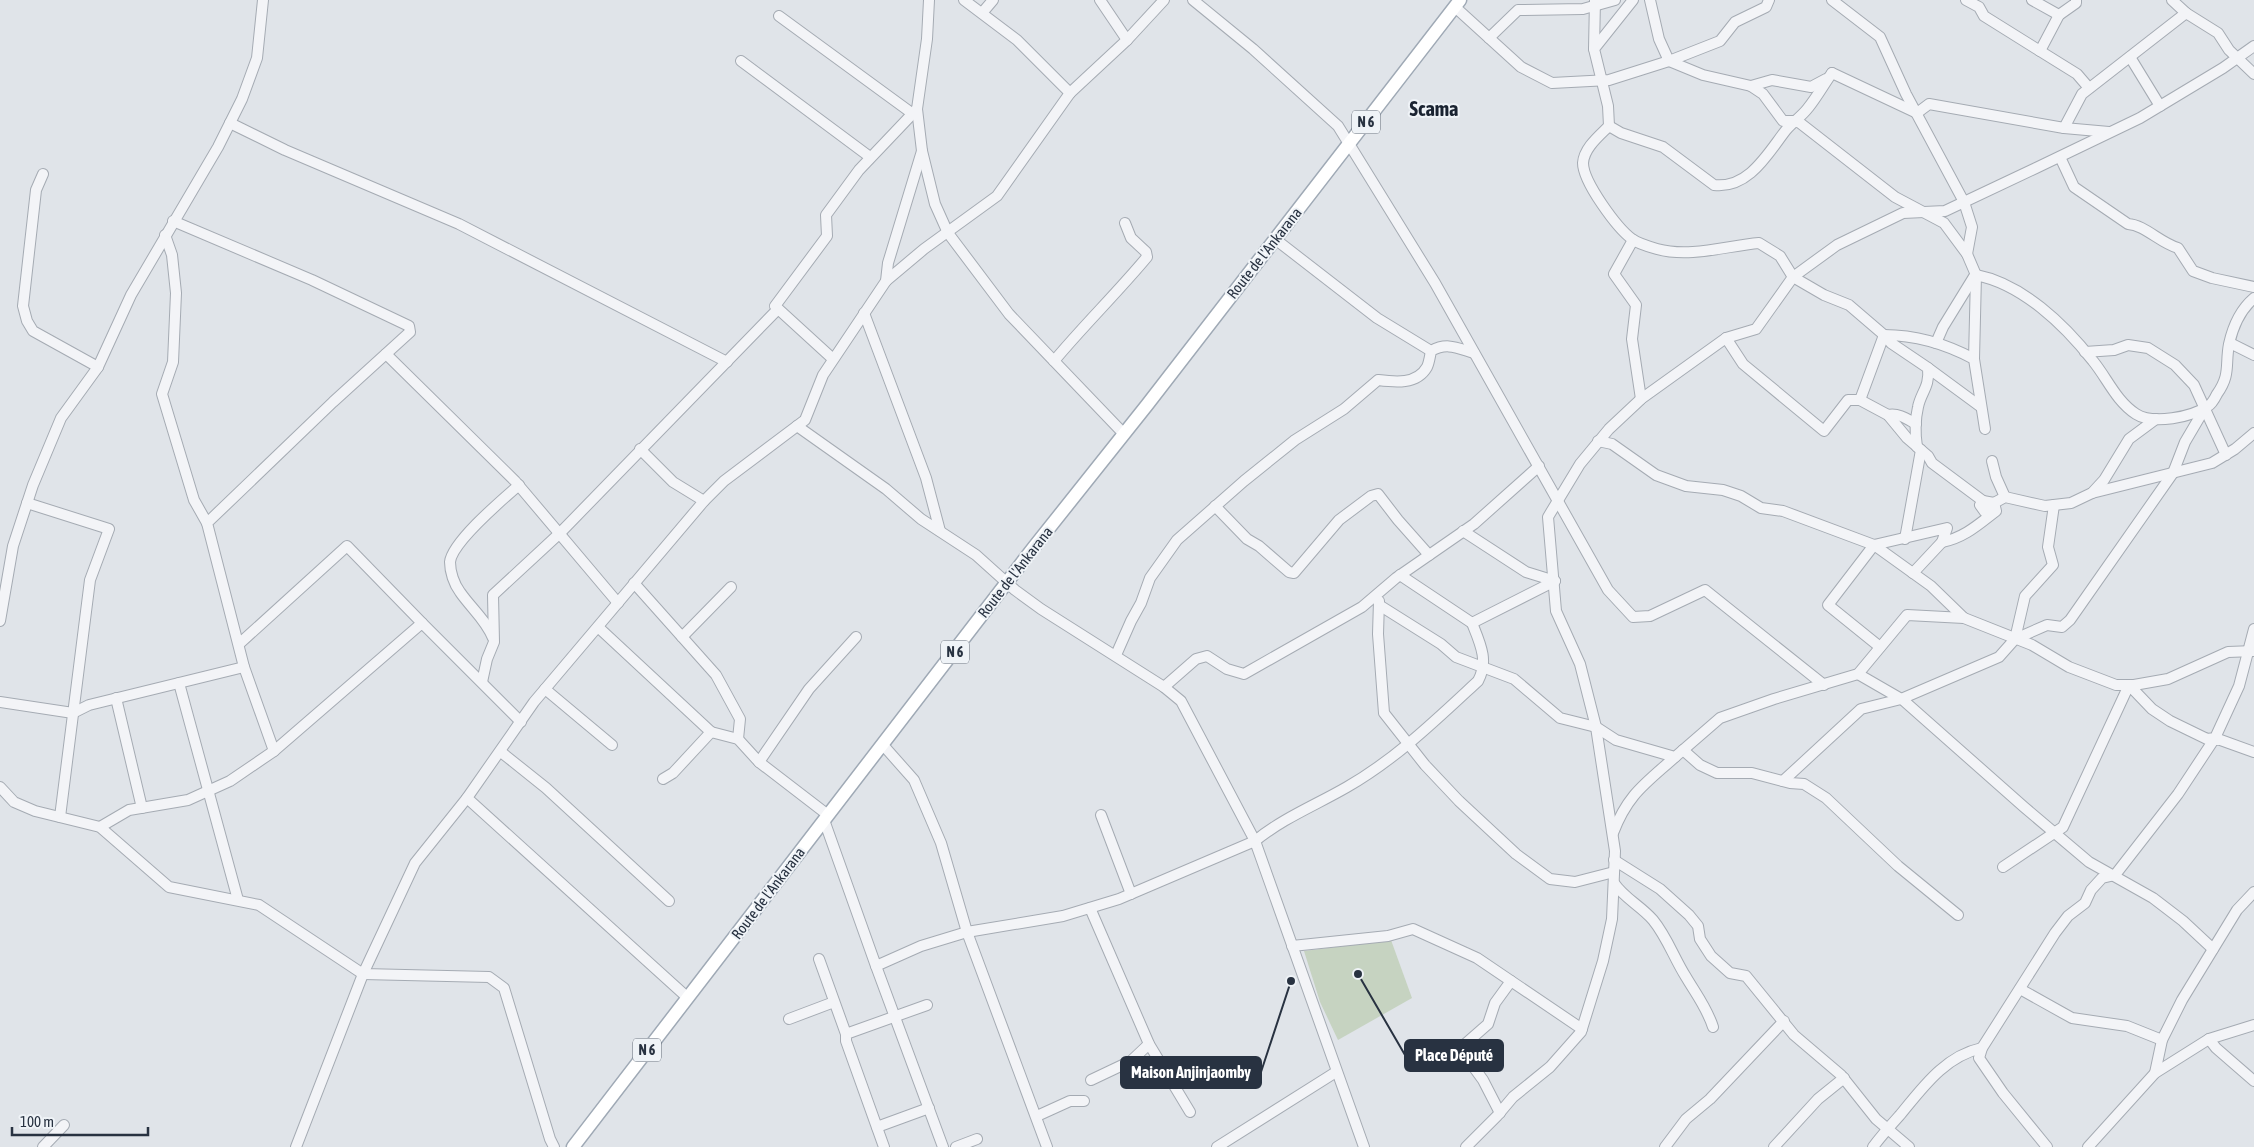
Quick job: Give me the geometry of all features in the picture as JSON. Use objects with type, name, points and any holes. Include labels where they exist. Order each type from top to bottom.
[{"type":"main road","name":"Route de l'Ankarana","points":[[573,1147],[1458,3]]},
{"type":"street","points":[[0,621],[13,546],[27,503],[61,418],[98,367],[131,295],[242,99],[257,58],[263,0]]},
{"type":"street","points":[[929,0],[927,39],[915,111],[922,151],[935,204],[948,233],[1009,314],[1124,434]]},
{"type":"street","points":[[964,0],[1017,40],[1070,93]]},
{"type":"street","points":[[982,13],[993,0]]},
{"type":"street","points":[[1100,0],[1127,40]]},
{"type":"street","points":[[296,1147],[363,974],[416,863],[467,798],[545,689],[704,501],[724,481],[805,420],[823,375],[886,280],[924,249],[997,196],[1070,93],[1127,40],[1164,0]]},
{"type":"street","points":[[1193,0],[1253,49],[1338,126],[1435,283],[1608,590],[1632,617],[1650,616],[1705,590],[1824,685]]},
{"type":"street","points":[[1489,38],[1518,10],[1584,9],[1595,3],[1615,0]]},
{"type":"street","points":[[1594,49],[1632,0]]},
{"type":"street","points":[[1650,0],[1660,39],[1669,61],[1703,75],[1751,86],[1763,94],[1783,121],[1795,121],[1895,197],[1921,212],[1944,222],[1967,254],[1976,274],[1974,359],[1985,429]]},
{"type":"street","points":[[1458,3],[1489,38],[1521,67],[1552,83],[1602,80],[1669,61],[1720,41],[1735,22],[1766,7],[1769,0]]},
{"type":"street","points":[[1832,0],[1880,37],[1917,113],[1964,202],[1972,226],[1967,254]]},
{"type":"street","points":[[1966,0],[1979,7],[1984,16],[2077,74],[2089,88]]},
{"type":"street","points":[[2032,0],[2059,15]]},
{"type":"street","points":[[2040,51],[2059,15],[2076,3],[2076,0]]},
{"type":"street","points":[[2172,0],[2186,13],[2218,33],[2229,50],[2254,74]]},
{"type":"street","points":[[1595,3],[1594,49],[1608,106],[1609,126],[1588,150],[1583,162],[1586,178],[1599,200],[1633,240],[1656,249],[1684,252],[1759,243],[1780,256],[1793,277],[1824,296],[1848,305],[1891,343],[1981,407]]},
{"type":"street","points":[[2064,128],[2082,94],[2186,13]]},
{"type":"street","points":[[778,16],[915,111]]},
{"type":"street","points":[[1466,1147],[1513,1097],[1550,1067],[1582,1029],[1605,952],[1612,919],[1614,860],[1612,834],[1596,727],[1580,664],[1556,610],[1548,517],[1580,464],[1598,441],[1641,399],[1726,338],[1756,329],[1793,277],[1837,245],[1904,213],[1945,211],[2060,157],[2160,106],[2254,46]]},
{"type":"street","points":[[2130,57],[2160,106]]},
{"type":"street","points":[[741,61],[870,157]]},
{"type":"street","points":[[1751,86],[1772,80],[1811,87],[1822,82],[1832,73]]},
{"type":"street","points":[[1832,73],[1917,113]]},
{"type":"street","points":[[1609,126],[1621,133],[1662,147],[1714,185],[1725,186],[1744,179],[1762,163],[1795,121],[1808,108],[1832,73]]},
{"type":"street","points":[[1917,113],[1930,104],[2064,128],[2110,132]]},
{"type":"street","points":[[833,359],[775,306],[827,236],[826,215],[870,157],[915,111]]},
{"type":"street","points":[[230,123],[285,150],[459,224],[727,362]]},
{"type":"street","points":[[886,280],[888,263],[922,151]]},
{"type":"street","points":[[2060,157],[2074,188],[2128,224],[2136,224],[2165,244],[2178,248],[2193,271],[2212,278],[2254,287]]},
{"type":"street","points":[[43,174],[36,190],[23,306],[27,321],[33,331],[98,367]]},
{"type":"street","points":[[173,221],[312,280],[409,326],[410,332],[332,402],[207,523]]},
{"type":"street","points":[[1054,361],[1086,322],[1122,287],[1147,257],[1146,252],[1131,238],[1125,223]]},
{"type":"street","points":[[165,235],[172,256],[176,294],[173,362],[162,394],[194,500],[207,523],[244,667],[274,751]]},
{"type":"street","points":[[1275,239],[1377,318],[1431,351]]},
{"type":"street","points":[[1633,240],[1614,274],[1636,305],[1632,339],[1641,399]]},
{"type":"street","points":[[1936,343],[1943,327],[1976,274]]},
{"type":"street","points":[[1976,274],[1992,278],[2038,304],[2084,352],[2122,402],[2137,415],[2156,419],[2181,418],[2210,406],[2226,382],[2230,343],[2243,308],[2254,298]]},
{"type":"street","points":[[482,682],[494,642],[493,596],[560,533],[778,309]]},
{"type":"street","points":[[864,313],[926,478],[940,531]]},
{"type":"street","points":[[1884,335],[1909,336],[1936,343],[1974,359]]},
{"type":"street","points":[[1860,400],[1884,335]]},
{"type":"street","points":[[1726,338],[1743,364],[1824,431],[1848,400],[1860,400],[1888,415],[1941,471],[1982,501],[1980,505],[1985,512],[1995,507]]},
{"type":"street","points":[[2230,343],[2254,355]]},
{"type":"street","points":[[1431,351],[1447,345],[1474,353]]},
{"type":"street","points":[[2084,352],[2114,350],[2128,345],[2148,348],[2174,365],[2194,385],[2226,454]]},
{"type":"street","points":[[1116,655],[1131,620],[1141,603],[1150,578],[1163,557],[1177,540],[1295,440],[1344,409],[1378,380],[1404,382],[1416,378],[1427,367],[1431,351]]},
{"type":"street","points":[[386,354],[519,485],[618,603]]},
{"type":"street","points":[[1905,539],[1919,449],[1916,424],[1918,409],[1929,379],[1928,368]]},
{"type":"street","points":[[2015,638],[2047,625],[2062,626],[2070,620],[2173,473],[2185,442],[2205,408]]},
{"type":"street","points":[[1904,417],[1918,409]]},
{"type":"street","points":[[1888,415],[1895,414],[1916,424]]},
{"type":"street","points":[[2092,493],[2104,480],[2129,439],[2156,419]]},
{"type":"street","points":[[797,426],[886,489],[921,519],[976,555],[1041,609],[1164,687],[1187,710],[1255,841],[1364,1147]]},
{"type":"street","points":[[2005,497],[2045,506],[2071,503],[2092,493],[2212,463],[2254,433]]},
{"type":"street","points":[[1598,441],[1612,444],[1656,475],[1686,486],[1723,490],[1741,496],[1761,508],[1790,514],[1874,545],[1931,586],[1964,618]]},
{"type":"street","points":[[640,449],[673,482],[704,501]]},
{"type":"street","points":[[1992,461],[1996,477],[2005,497]]},
{"type":"street","points":[[1164,687],[1196,659],[1207,656],[1227,668],[1244,674],[1362,607],[1400,575],[1463,531],[1539,466]]},
{"type":"street","points":[[494,642],[488,625],[459,591],[452,577],[450,562],[456,547],[495,506],[519,485]]},
{"type":"street","points":[[1216,506],[1247,539],[1294,573],[1314,552],[1339,520],[1371,496],[1378,494],[1429,555]]},
{"type":"street","points":[[1942,542],[1953,540],[1968,532],[2005,497]]},
{"type":"street","points":[[27,503],[109,528],[90,580],[60,817]]},
{"type":"street","points":[[1783,781],[1861,709],[1901,699],[1999,657],[2015,638],[2025,596],[2053,564],[2048,548],[2054,505]]},
{"type":"street","points":[[1880,647],[1828,605],[1874,545],[1946,528],[1942,542],[1913,573]]},
{"type":"street","points":[[1463,531],[1526,572],[1554,581]]},
{"type":"street","points":[[239,644],[347,546],[521,722]]},
{"type":"street","points":[[876,966],[921,946],[968,932],[1063,916],[1131,894],[1255,841],[1271,828],[1348,787],[1408,745],[1478,682],[1483,666],[1483,651],[1472,623],[1400,575]]},
{"type":"street","points":[[1472,623],[1554,581]]},
{"type":"street","points":[[634,584],[716,675],[740,719],[738,739]]},
{"type":"street","points":[[682,637],[732,587]]},
{"type":"street","points":[[1379,593],[1378,634],[1384,713],[1408,745],[1459,801],[1516,854],[1550,879],[1575,882],[1614,872]]},
{"type":"street","points":[[1379,605],[1441,644],[1456,657],[1514,678],[1560,718],[1596,727],[1616,740],[1674,757]]},
{"type":"street","points":[[1612,834],[1622,809],[1634,794],[1720,718],[1774,699],[1858,674],[1907,615],[1964,618],[2032,645],[2069,667],[2116,685],[2168,679],[2228,652],[2252,651]]},
{"type":"street","points":[[100,827],[129,810],[188,800],[230,781],[274,751],[422,623]]},
{"type":"street","points":[[598,627],[711,732],[738,739],[759,762],[826,818],[894,1017],[943,1147]]},
{"type":"street","points":[[2047,1147],[2003,1093],[1979,1058],[1982,1048],[2068,916],[2085,903],[2091,890],[2102,878],[2115,875],[2178,794],[2215,738],[2239,686],[2252,651],[2254,629]]},
{"type":"street","points":[[759,762],[809,689],[856,637]]},
{"type":"street","points":[[0,702],[73,713],[89,705],[244,667]]},
{"type":"street","points":[[1858,674],[1901,699],[2089,862],[2153,898],[2183,921],[2212,949]]},
{"type":"street","points":[[179,683],[207,792],[238,900]]},
{"type":"street","points":[[2129,685],[2152,709],[2170,721],[2207,740],[2215,738],[2254,752]]},
{"type":"street","points":[[2003,867],[2062,827],[2129,685]]},
{"type":"street","points":[[545,689],[612,745]]},
{"type":"street","points":[[116,698],[142,808]]},
{"type":"street","points":[[663,779],[673,773],[711,732]]},
{"type":"street","points":[[883,745],[914,780],[941,843],[968,932],[1047,1147]]},
{"type":"street","points":[[1683,750],[1700,765],[1717,773],[1752,773],[1804,784],[1826,798],[1898,866],[1958,915]]},
{"type":"street","points":[[500,752],[546,788],[669,901]]},
{"type":"street","points":[[0,787],[14,802],[35,811],[100,827],[169,887],[259,905],[363,974],[489,977],[504,988],[554,1147]]},
{"type":"street","points":[[467,798],[688,998]]},
{"type":"street","points":[[1101,815],[1131,894]]},
{"type":"street","points":[[1614,860],[1660,890],[1689,915],[1698,926],[1700,939],[1711,956],[1730,973],[1746,976],[1794,1035],[1844,1078],[1876,1119],[1909,1147]]},
{"type":"street","points":[[1614,883],[1620,892],[1653,921],[1665,938],[1685,976],[1706,1009],[1713,1027]]},
{"type":"street","points":[[2155,1073],[2162,1040],[2182,1000],[2237,910],[2254,892]]},
{"type":"street","points":[[1090,908],[1149,1044],[1190,1112]]},
{"type":"street","points":[[1292,946],[1388,936],[1413,929],[1477,958],[1582,1029]]},
{"type":"street","points":[[819,960],[884,1147]]},
{"type":"street","points":[[1500,1113],[1483,1080],[1468,1058],[1464,1045],[1488,1024],[1495,1003],[1512,981]]},
{"type":"street","points":[[2020,989],[2072,1018],[2127,1026],[2162,1040]]},
{"type":"street","points":[[789,1019],[834,1002]]},
{"type":"street","points":[[846,1034],[926,1005]]},
{"type":"street","points":[[1665,1147],[1686,1119],[1710,1099],[1784,1022]]},
{"type":"street","points":[[2088,1147],[2155,1073],[2209,1039],[2254,1025]]},
{"type":"street","points":[[2209,1039],[2216,1048],[2254,1081]]},
{"type":"street","points":[[1091,1080],[1131,1060],[1149,1044]]},
{"type":"street","points":[[1872,1147],[1930,1079],[1951,1061],[1967,1051],[1982,1048]]},
{"type":"street","points":[[1217,1147],[1336,1072]]},
{"type":"street","points":[[1774,1147],[1818,1099],[1844,1078]]},
{"type":"street","points":[[1037,1116],[1070,1101],[1084,1101]]},
{"type":"street","points":[[877,1127],[928,1108]]},
{"type":"street","points":[[43,1147],[64,1125]]},
{"type":"street","points":[[956,1147],[977,1139]]},
{"type":"green space","points":[[1391,940],[1412,998],[1338,1040],[1320,1002],[1304,951]]},
{"type":"place","name":"Place Député","points":[[1358,974]]},
{"type":"place","name":"Maison Anjinjaomby","points":[[1291,981]]},
{"type":"district","name":"Scama","points":[[1434,108]]}]
